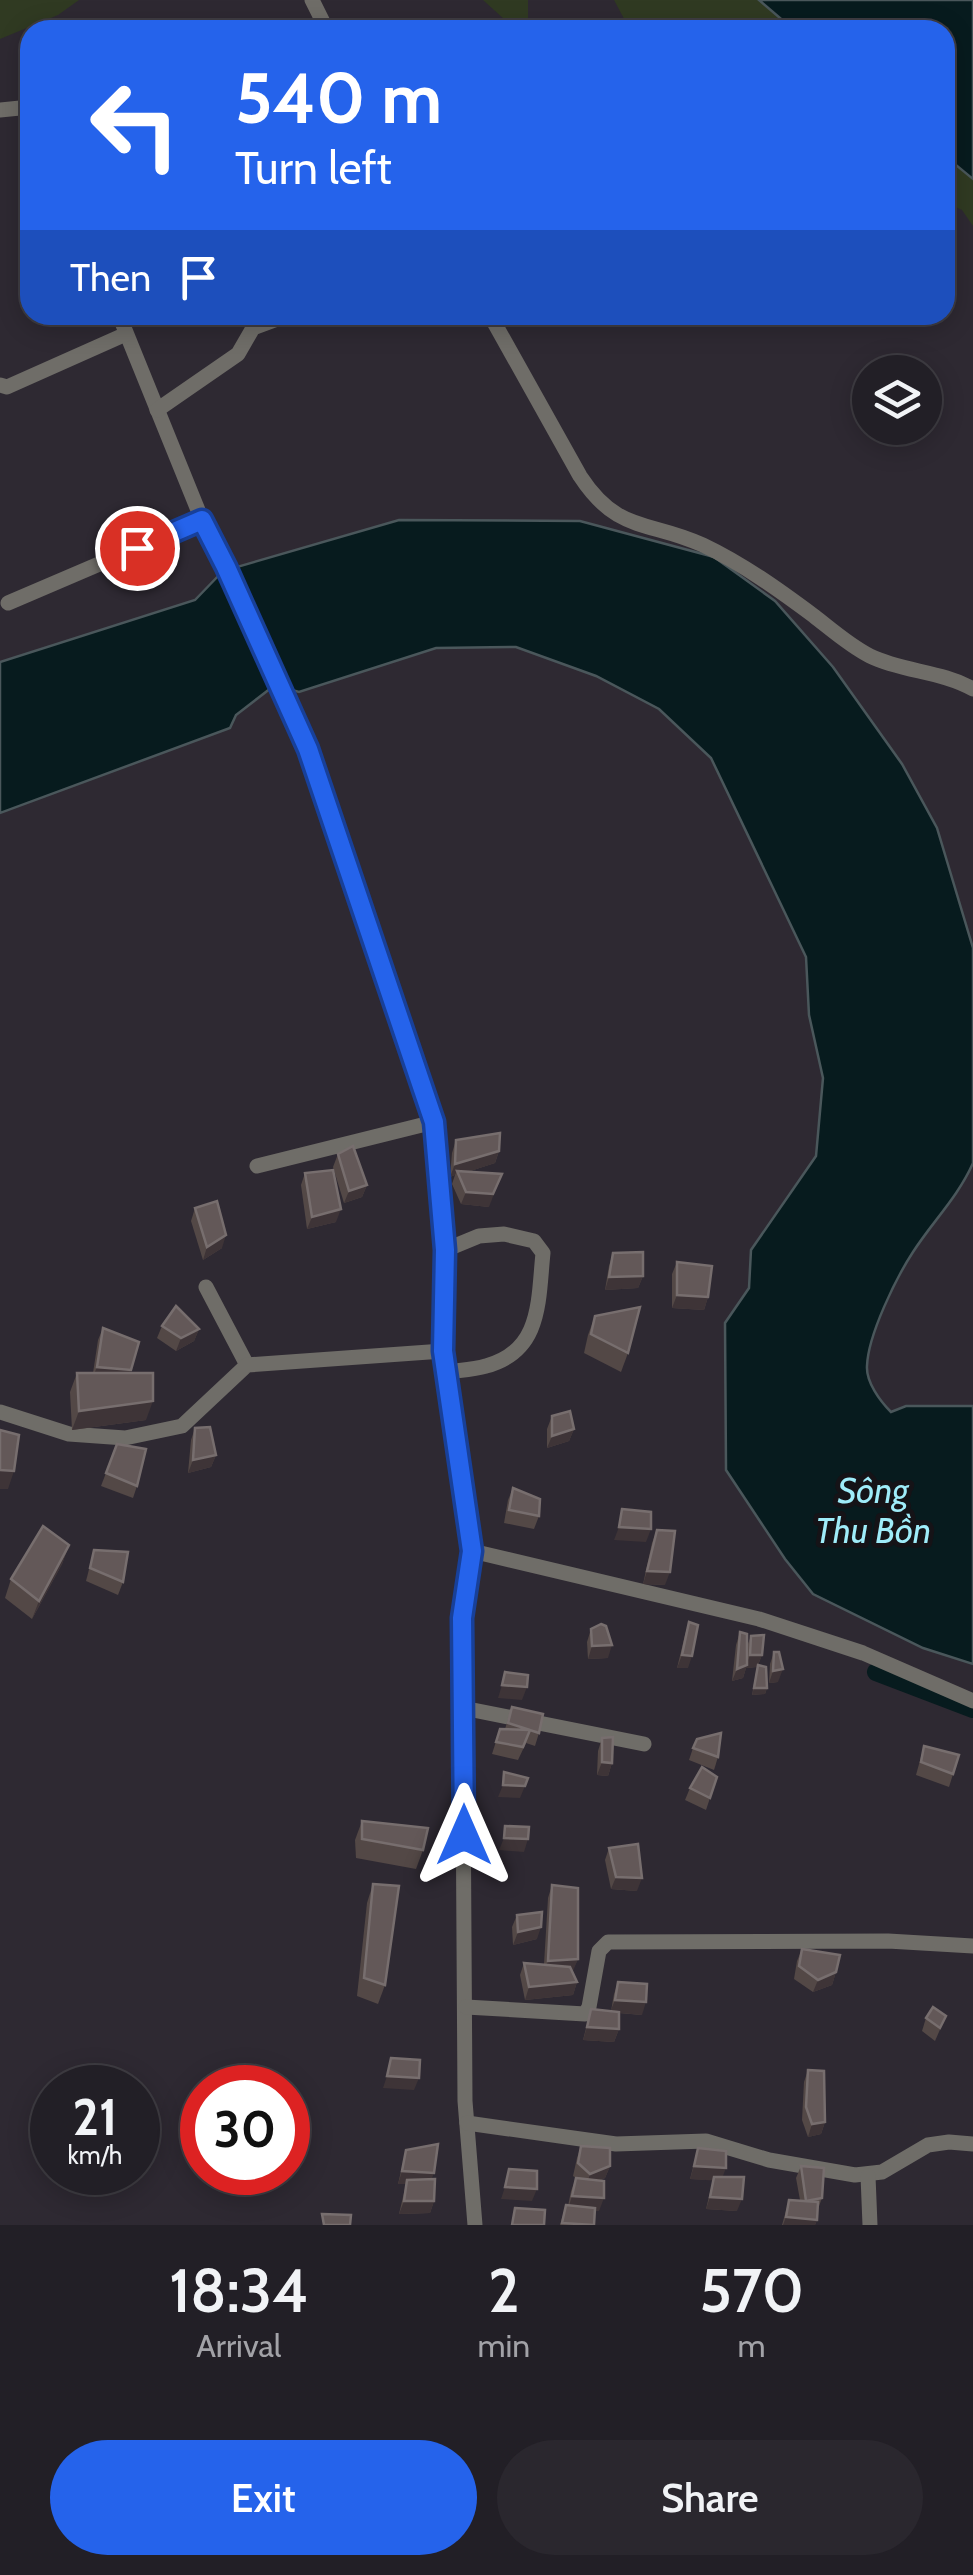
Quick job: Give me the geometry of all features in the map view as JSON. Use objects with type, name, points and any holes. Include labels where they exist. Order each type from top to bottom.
[{"type":"street","points":[[123,325],[202,520],[308,749],[434,1122],[445,1250],[443,1351],[472,1551],[462,1618],[467,2123],[475,2225]]},
{"type":"street","points":[[158,410],[238,354],[248,325]]},
{"type":"street","points":[[496,325],[580,476],[594,498],[609,511],[638,526],[702,544],[740,564],[866,654],[903,668],[945,676],[973,689]]},
{"type":"street","points":[[0,385],[7,387],[126,334]]},
{"type":"street","points":[[8,604],[202,520]]},
{"type":"street","points":[[257,1166],[434,1122]]},
{"type":"street","points":[[445,1250],[479,1236],[504,1234],[534,1241],[543,1253],[534,1320],[524,1346],[492,1364],[446,1372]]},
{"type":"street","points":[[206,1287],[248,1365]]},
{"type":"street","points":[[0,1412],[69,1434],[125,1438],[182,1426],[248,1365],[443,1351]]},
{"type":"street","points":[[472,1551],[759,1619],[863,1653],[973,1701]]},
{"type":"street","points":[[463,1708],[644,1744]]},
{"type":"street","points":[[466,2007],[584,2014],[589,2007],[599,1951],[608,1942],[888,1941],[973,1946]]},
{"type":"street","points":[[467,2123],[616,2144],[706,2141],[769,2160],[868,2176],[928,2145],[973,2144]]},
{"type":"street","points":[[868,2176],[870,2225]]},
{"type":"green space","points":[[0,0],[79,0],[46,20],[20,20],[20,31],[0,39]]},
{"type":"green space","points":[[483,0],[528,0],[528,20],[504,19]]},
{"type":"green space","points":[[614,0],[759,0],[782,20],[625,20]]},
{"type":"green space","points":[[955,164],[973,179],[973,226],[955,207]]},
{"type":"water","points":[[759,0],[973,0],[973,179],[955,164],[955,20],[782,20]]},
{"type":"water","name":"Sông Thu Bồn","points":[[399,520],[580,521],[714,557],[775,601],[833,667],[902,764],[937,828],[973,948],[973,1163],[899,1276],[878,1323],[867,1372],[878,1397],[891,1412],[906,1406],[973,1406],[973,1664],[923,1648],[813,1594],[726,1470],[725,1323],[749,1288],[751,1250],[816,1156],[823,1078],[809,1015],[806,957],[711,758],[659,709],[596,676],[516,647],[436,648],[299,692],[275,685],[236,715],[230,728],[0,813],[0,662],[195,600],[223,571]]},
{"type":"building","points":[[500,1133],[499,1151],[455,1164],[456,1140]]},
{"type":"building","points":[[353,1146],[367,1185],[349,1191],[338,1154]]},
{"type":"building","points":[[333,1170],[341,1209],[312,1217],[305,1173]]},
{"type":"building","points":[[457,1171],[502,1174],[493,1194],[466,1192]]},
{"type":"building","points":[[217,1201],[226,1235],[207,1247],[195,1208]]},
{"type":"building","points":[[643,1252],[643,1276],[609,1277],[613,1253]]},
{"type":"building","points":[[677,1262],[712,1266],[708,1297],[677,1295]]},
{"type":"building","points":[[176,1306],[199,1329],[181,1338],[162,1326]]},
{"type":"building","points":[[640,1307],[628,1353],[591,1334],[595,1316]]},
{"type":"building","points":[[103,1328],[139,1342],[131,1370],[97,1367]]},
{"type":"building","points":[[77,1373],[153,1373],[153,1401],[79,1411]]},
{"type":"building","points":[[570,1411],[574,1429],[552,1436],[552,1416]]},
{"type":"building","points":[[210,1427],[216,1455],[193,1460],[195,1428]]},
{"type":"building","points":[[0,1430],[19,1435],[14,1471],[0,1470]]},
{"type":"building","points":[[117,1444],[146,1449],[137,1486],[106,1473]]},
{"type":"building","points":[[513,1488],[540,1499],[539,1516],[509,1510]]},
{"type":"building","points":[[622,1509],[651,1512],[651,1529],[619,1527]]},
{"type":"building","points":[[43,1526],[69,1545],[39,1601],[11,1579]]},
{"type":"building","points":[[657,1530],[675,1531],[670,1572],[647,1571]]},
{"type":"building","points":[[94,1550],[128,1552],[123,1582],[90,1568]]},
{"type":"building","points":[[689,1622],[698,1625],[692,1656],[682,1655]]},
{"type":"building","points":[[606,1626],[612,1645],[592,1646],[591,1629]]},
{"type":"building","points":[[740,1632],[747,1634],[747,1665],[737,1669]]},
{"type":"building","points":[[764,1635],[762,1655],[750,1655],[751,1636]]},
{"type":"building","points":[[774,1652],[779,1652],[783,1669],[773,1671]]},
{"type":"building","points":[[758,1665],[766,1667],[767,1688],[754,1688]]},
{"type":"building","points":[[505,1672],[528,1675],[527,1687],[502,1685]]},
{"type":"building","points":[[512,1707],[543,1714],[539,1733],[508,1723]]},
{"type":"building","points":[[500,1729],[530,1730],[523,1747],[496,1742]]},
{"type":"building","points":[[721,1733],[718,1757],[693,1748],[697,1739]]},
{"type":"building","points":[[613,1737],[612,1763],[602,1762],[602,1738]]},
{"type":"building","points":[[924,1746],[959,1755],[953,1774],[921,1762]]},
{"type":"building","points":[[702,1767],[717,1777],[710,1798],[690,1788]]},
{"type":"building","points":[[504,1772],[528,1778],[525,1786],[503,1785]]},
{"type":"building","points":[[362,1821],[428,1828],[423,1850],[362,1839]]},
{"type":"building","points":[[505,1826],[529,1827],[528,1839],[504,1838]]},
{"type":"building","points":[[638,1844],[642,1878],[616,1877],[609,1848]]},
{"type":"building","points":[[373,1884],[399,1886],[385,1985],[364,1978]]},
{"type":"building","points":[[552,1885],[578,1888],[578,1959],[548,1961]]},
{"type":"building","points":[[542,1912],[541,1927],[518,1932],[517,1915]]},
{"type":"building","points":[[802,1949],[840,1955],[836,1972],[818,1980],[799,1966]]},
{"type":"building","points":[[524,1963],[570,1967],[577,1982],[529,1987]]},
{"type":"building","points":[[618,1982],[647,1984],[646,2002],[615,2000]]},
{"type":"building","points":[[933,2007],[946,2016],[940,2028],[926,2018]]},
{"type":"building","points":[[591,2009],[619,2012],[619,2029],[587,2027]]},
{"type":"building","points":[[391,2058],[420,2060],[419,2078],[387,2076]]},
{"type":"building","points":[[808,2070],[824,2071],[825,2122],[812,2124],[806,2107]]},
{"type":"building","points":[[438,2144],[434,2173],[402,2171],[406,2150]]},
{"type":"building","points":[[581,2146],[610,2148],[610,2166],[590,2174],[578,2163]]},
{"type":"building","points":[[698,2148],[726,2151],[726,2168],[694,2166]]},
{"type":"building","points":[[801,2166],[824,2168],[822,2198],[806,2201]]},
{"type":"building","points":[[509,2169],[537,2171],[537,2189],[505,2187]]},
{"type":"building","points":[[714,2177],[744,2177],[742,2199],[710,2197]]},
{"type":"building","points":[[576,2178],[604,2181],[604,2198],[572,2196]]},
{"type":"building","points":[[435,2179],[434,2201],[404,2201],[407,2180]]},
{"type":"building","points":[[789,2200],[818,2202],[817,2220],[786,2217]]},
{"type":"building","points":[[566,2205],[595,2208],[594,2225],[562,2223]]},
{"type":"building","points":[[515,2208],[545,2210],[544,2225],[512,2225]]},
{"type":"building","points":[[322,2214],[351,2215],[350,2225],[324,2225]]},
{"type":"waterway","points":[[876,1672],[973,1709]]},
{"type":"route","points":[[137,548],[202,520],[308,749],[434,1122],[445,1250],[443,1351],[472,1551],[462,1618],[464,1835]]}]
